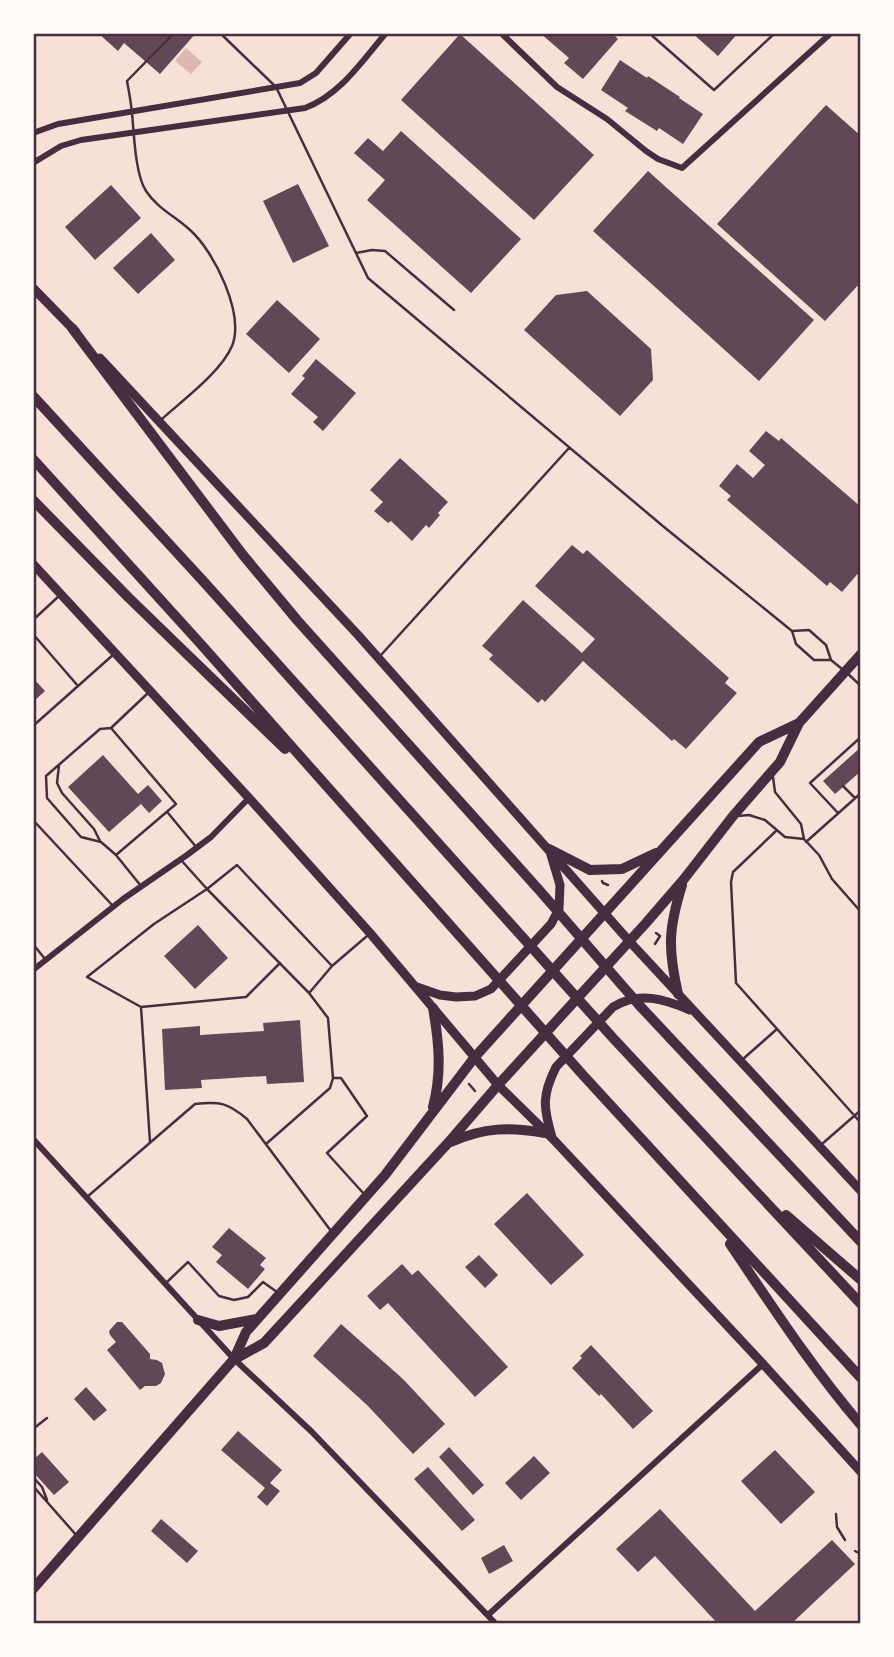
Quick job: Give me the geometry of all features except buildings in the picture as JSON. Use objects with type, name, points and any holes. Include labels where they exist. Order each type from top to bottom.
[{"type":"highway","points":[[72,328],[243,555],[297,620],[640,1006],[861,1242]]},
{"type":"highway","points":[[33,396],[204,582],[613,1038],[861,1304]]},
{"type":"highway","points":[[33,459],[582,1073],[861,1378]]},
{"type":"highway","points":[[33,500],[129,598],[344,806]]},
{"type":"highway","points":[[744,1179],[861,1280]]},
{"type":"highway","points":[[709,1213],[795,1340],[861,1425]]},
{"type":"main road","points":[[33,288],[160,421],[378,658],[629,942],[861,1191]]},
{"type":"main road","points":[[33,564],[370,933],[498,1085],[763,1364],[861,1472]]},
{"type":"main road","points":[[234,1359],[264,1343],[629,942],[780,762],[799,723],[861,654]]},
{"type":"main road","points":[[33,1589],[234,1359],[246,1332],[385,1175],[474,1058],[759,742],[799,723]]},
{"type":"main road","points":[[549,849],[590,870],[622,869],[663,849]]},
{"type":"main road","points":[[416,987],[456,997],[475,996],[491,989],[551,924],[559,909],[560,885],[549,849]]},
{"type":"main road","points":[[678,994],[670,953],[670,936],[672,919],[684,879]]},
{"type":"main road","points":[[549,1136],[544,1098],[556,1067],[613,1007],[623,1000],[657,998],[695,1012]]},
{"type":"main road","points":[[432,1112],[440,1069],[433,1007]]},
{"type":"main road","points":[[448,1143],[491,1129],[508,1128],[549,1136]]},
{"type":"main road","points":[[198,1320],[219,1326],[258,1319]]},
{"type":"street","points":[[33,133],[58,124],[300,83],[316,73],[351,33]]},
{"type":"street","points":[[33,163],[61,146],[81,140],[305,108],[329,96],[386,33]]},
{"type":"street","points":[[501,33],[557,87],[607,119],[658,159],[682,168],[831,33]]},
{"type":"street","points":[[33,970],[113,906],[211,837],[249,798]]},
{"type":"street","points":[[33,1139],[234,1359],[312,1432],[496,1624]]},
{"type":"street","points":[[488,1615],[763,1364]]},
{"type":"lane","points":[[160,421],[215,370],[232,345],[234,321],[227,287],[210,254],[191,230],[167,214],[145,191],[139,169],[127,81],[174,33]]},
{"type":"lane","points":[[220,33],[276,87],[368,278],[792,631],[796,644],[814,660],[831,660]]},
{"type":"lane","points":[[649,33],[714,90],[775,33]]},
{"type":"lane","points":[[356,253],[385,251],[454,310]]},
{"type":"lane","points":[[378,658],[569,447]]},
{"type":"lane","points":[[33,620],[61,594]]},
{"type":"lane","points":[[792,631],[809,631],[826,645],[831,660],[861,686]]},
{"type":"lane","points":[[33,634],[78,686]]},
{"type":"lane","points":[[33,726],[116,653]]},
{"type":"lane","points":[[101,842],[81,837],[47,798],[46,776],[100,729],[111,728],[150,690]]},
{"type":"lane","points":[[111,728],[176,804],[116,855]]},
{"type":"lane","points":[[838,813],[810,783],[859,739],[861,744]]},
{"type":"lane","points":[[844,752],[849,757]]},
{"type":"lane","points":[[780,762],[773,776],[775,792],[801,824],[805,841],[819,855],[832,879],[861,912]]},
{"type":"lane","points":[[59,765],[57,783],[62,793],[141,886]]},
{"type":"lane","points":[[827,767],[832,773]]},
{"type":"lane","points":[[844,786],[855,798]]},
{"type":"lane","points":[[805,841],[861,793]]},
{"type":"lane","points":[[167,812],[197,848]]},
{"type":"lane","points":[[733,816],[749,815],[765,820],[785,837],[805,841]]},
{"type":"lane","points":[[33,820],[113,906]]},
{"type":"lane","points":[[777,830],[733,872],[730,882],[736,983],[861,1123]]},
{"type":"lane","points":[[181,859],[309,993],[328,1018],[333,1078],[330,1088],[266,1144]]},
{"type":"lane","points":[[280,963],[246,997],[141,1007],[87,977],[154,924],[207,889],[237,865],[332,966]]},
{"type":"lane","points":[[309,993],[332,966],[370,933]]},
{"type":"lane","points":[[33,944],[45,959]]},
{"type":"lane","points":[[141,1007],[150,1142]]},
{"type":"lane","points":[[740,1061],[777,1029]]},
{"type":"lane","points":[[333,1078],[341,1078],[367,1116],[327,1153],[366,1197]]},
{"type":"lane","points":[[87,1198],[195,1104],[214,1101],[232,1106],[247,1119],[333,1233]]},
{"type":"lane","points":[[820,1147],[861,1111]]},
{"type":"lane","points":[[166,1284],[188,1262],[219,1296],[234,1300],[248,1297],[262,1282],[280,1294]]},
{"type":"lane","points":[[33,1429],[47,1418]]},
{"type":"lane","points":[[33,1477],[42,1487],[49,1503]]},
{"type":"lane","points":[[33,1486],[79,1537]]},
{"type":"lane","points":[[836,1514],[837,1527],[845,1540]]},
{"type":"lane","points":[[855,1551],[861,1554]]},
{"type":"path","points":[[601,883],[608,885]]},
{"type":"path","points":[[468,1084],[475,1091]]},
{"type":"shaded area","points":[[186,48],[202,62],[191,74],[175,61]]}]
